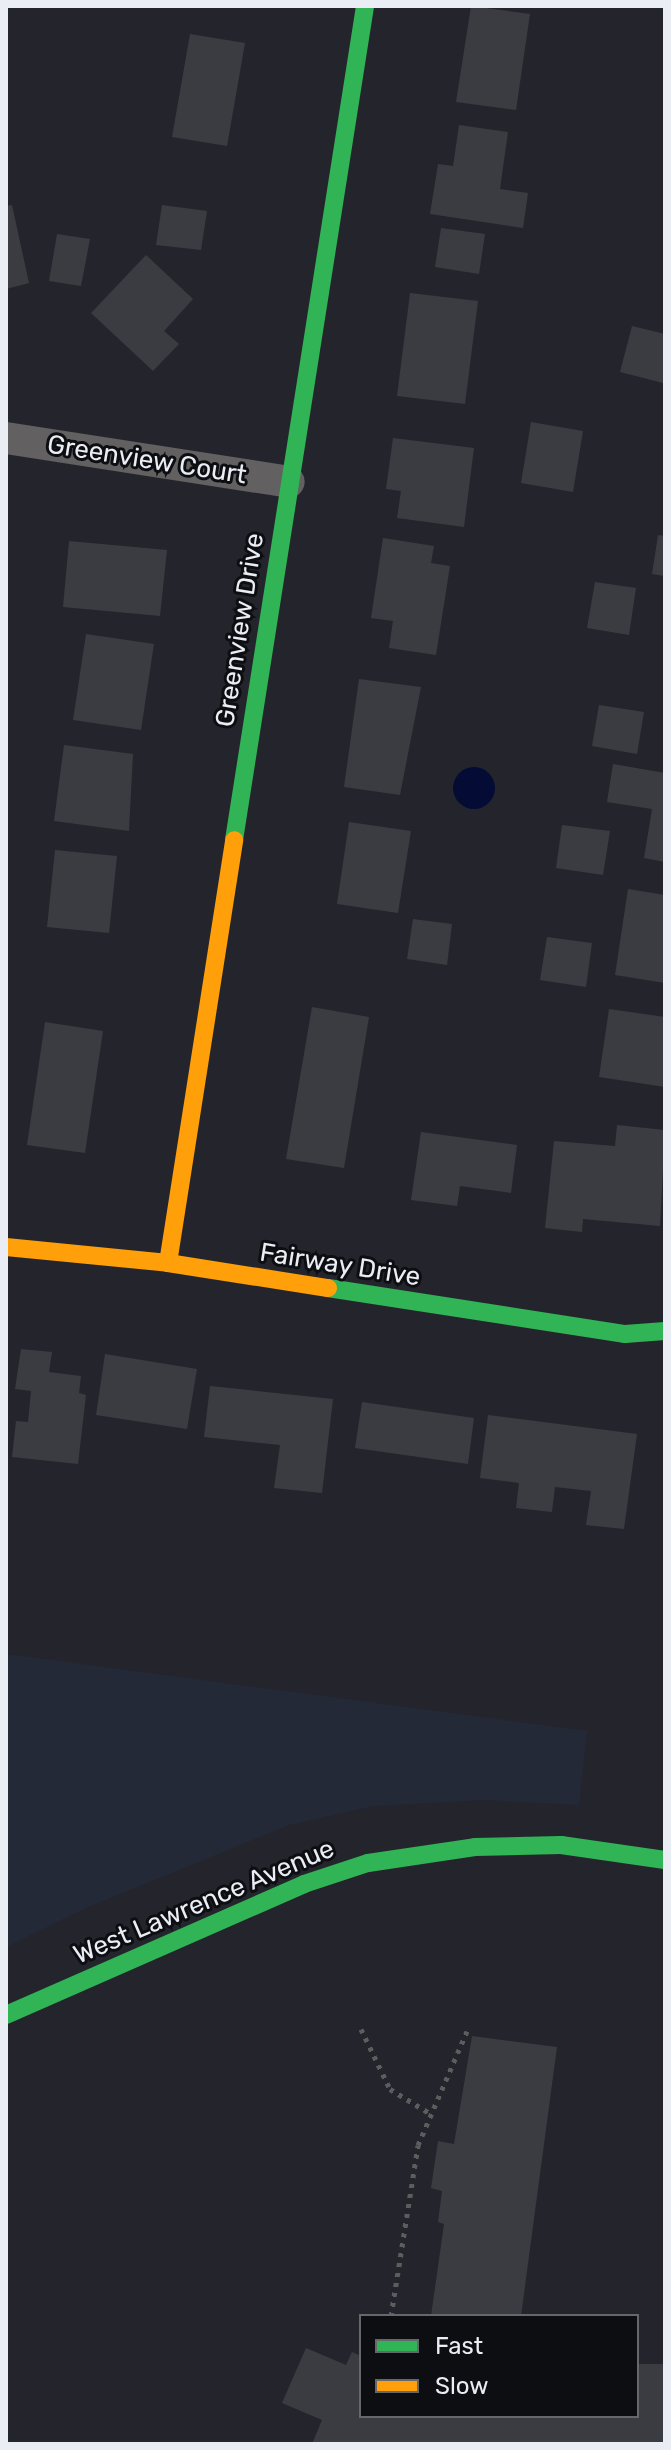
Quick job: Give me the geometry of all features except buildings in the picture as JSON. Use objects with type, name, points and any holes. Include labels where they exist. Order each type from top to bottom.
[{"type":"street","name":"Greenview Drive","points":[[168,1263],[365,6]]},
{"type":"street","name":"Greenview Court","points":[[6,438],[289,482]]},
{"type":"street","name":"Fairway Drive","points":[[6,1247],[168,1263],[625,1334],[665,1331]]},
{"type":"street","name":"West Lawrence Avenue","points":[[6,2015],[304,1884],[368,1863],[475,1847],[561,1845],[665,1860]]},
{"type":"path","points":[[361,2029],[390,2089],[431,2114]]},
{"type":"path","points":[[391,2314],[418,2145],[467,2031]]},
{"type":"shaded area","points":[[6,1654],[587,1731],[579,1805],[485,1800],[373,1806],[289,1825],[88,1907],[6,1947]]},
{"type":"water","points":[[474,767],[489,773],[495,788],[489,803],[474,809],[459,803],[453,788],[459,773]]},
{"type":"traffic: fast","points":[[234,840],[365,6]]},
{"type":"traffic: fast","points":[[328,1288],[625,1334],[665,1331]]},
{"type":"traffic: fast","points":[[6,2015],[304,1884],[368,1863],[475,1847],[561,1845],[665,1860]]},
{"type":"traffic: slow","points":[[168,1263],[234,840]]},
{"type":"traffic: slow","points":[[6,1247],[168,1263],[328,1288]]}]
